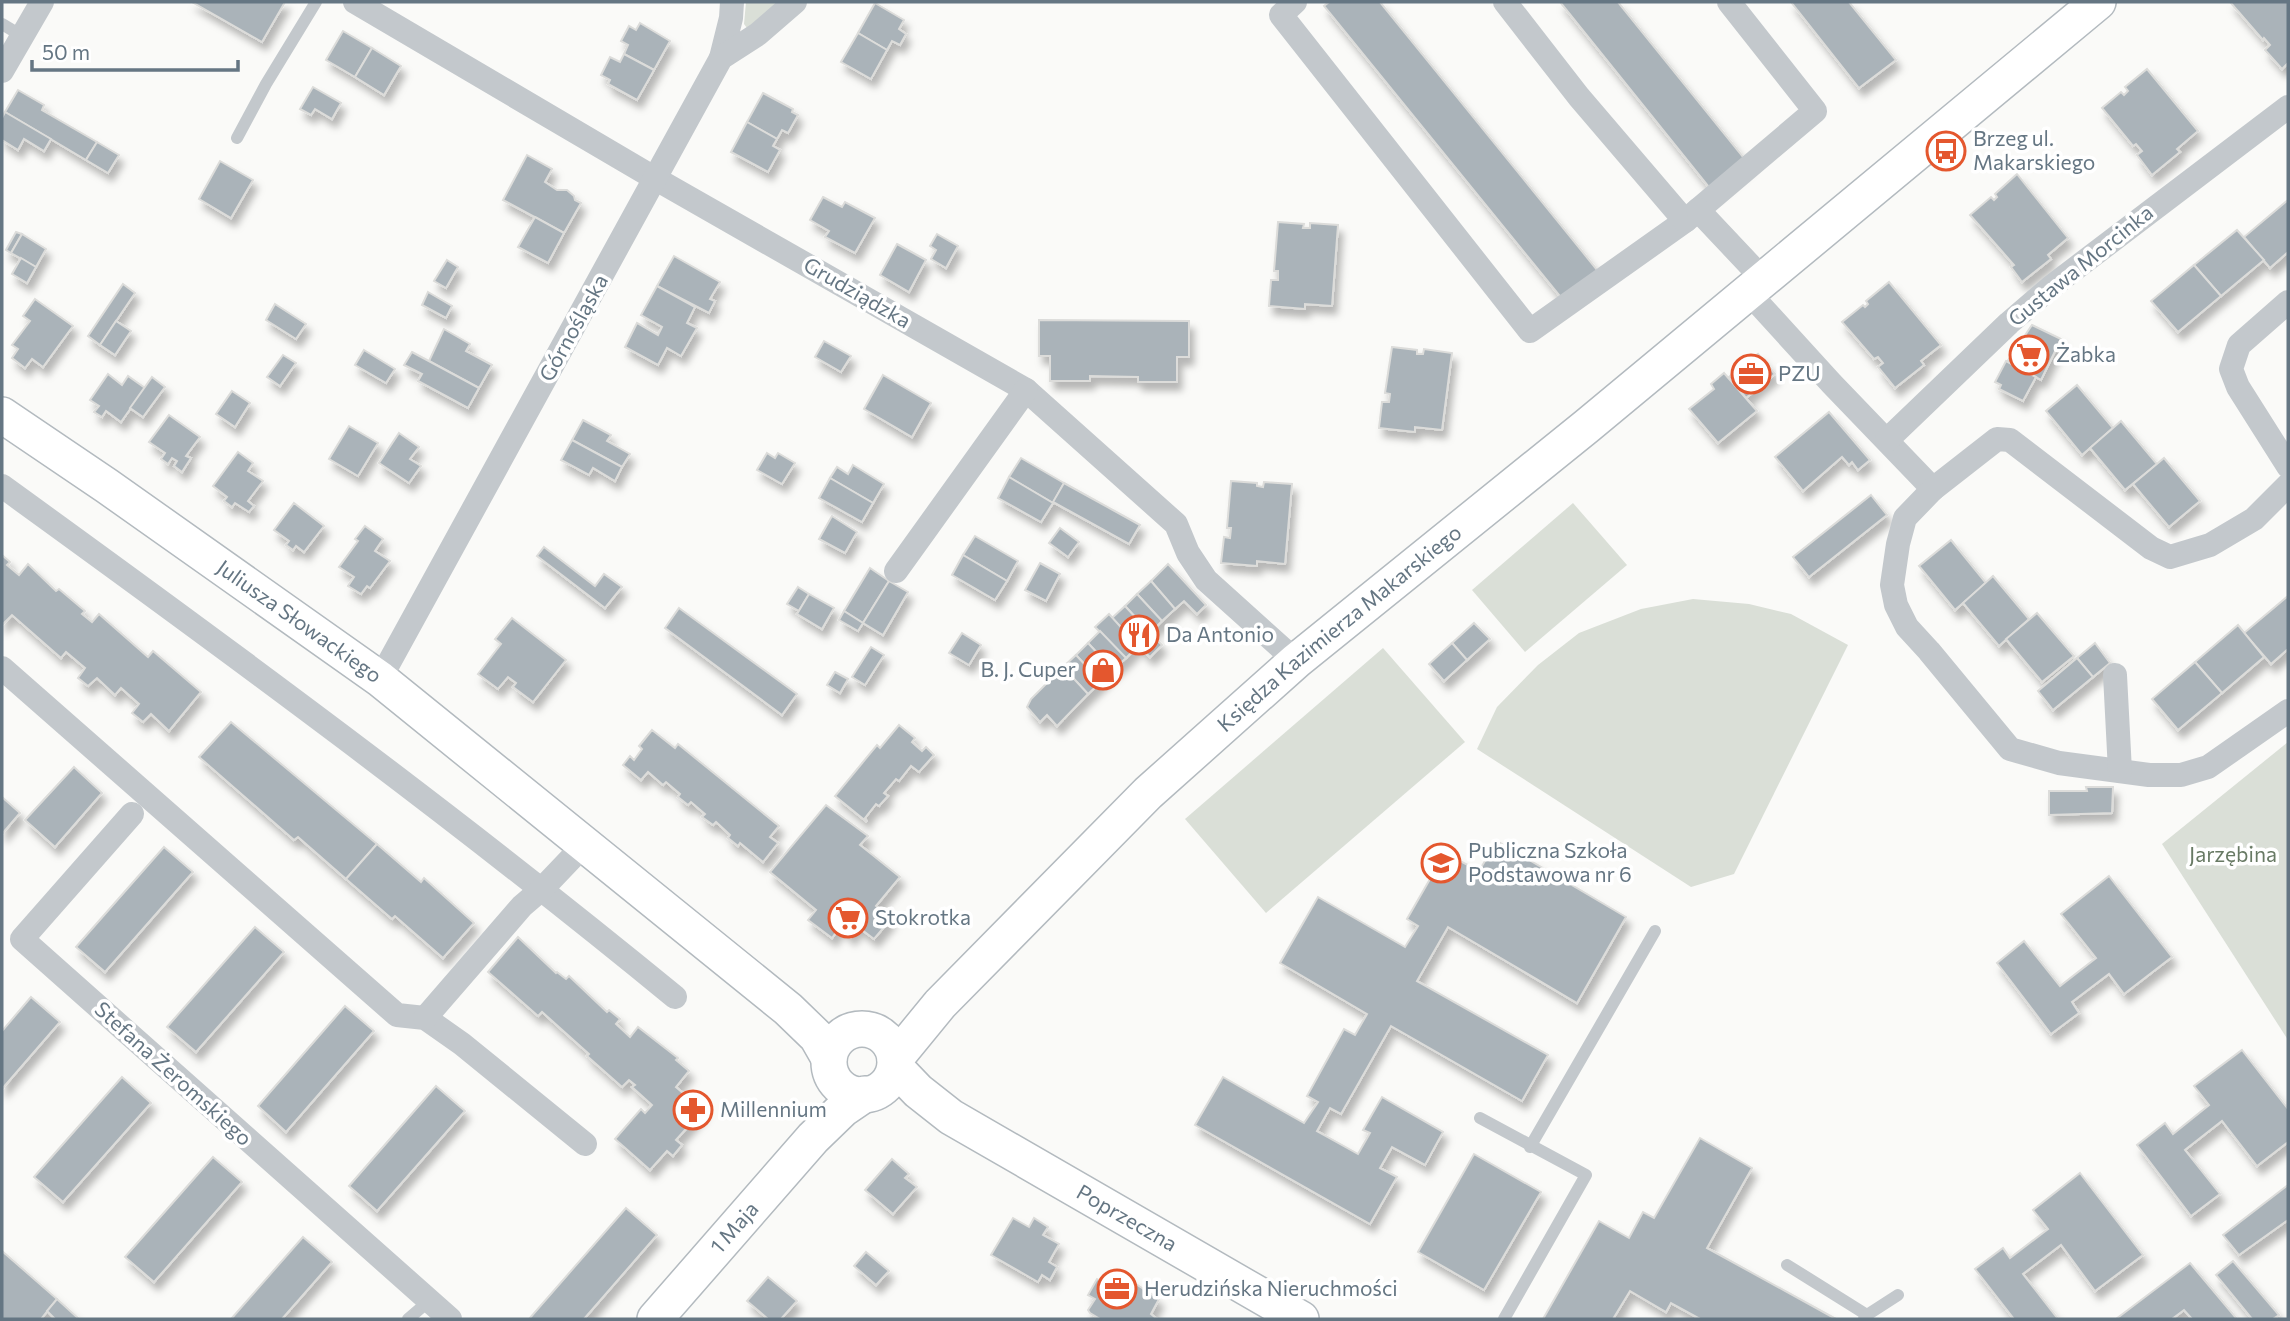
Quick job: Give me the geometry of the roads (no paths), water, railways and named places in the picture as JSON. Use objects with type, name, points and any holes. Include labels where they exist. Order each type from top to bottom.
[{"type":"street","points":[[2,71],[12,30],[42,2]]},
{"type":"street","name":"Grudziądzka","points":[[355,2],[656,179],[1026,390],[1176,524],[1188,553],[1206,580],[1296,661]]},
{"type":"street","points":[[721,58],[731,18],[732,2]]},
{"type":"street","name":"Górnośląska","points":[[380,679],[721,58],[758,34],[795,2]]},
{"type":"street","points":[[1295,2],[1280,15],[1530,331],[1691,216],[1815,111],[1729,2]]},
{"type":"street","points":[[1505,2],[1579,97],[1756,286],[1832,384],[1933,489]]},
{"type":"street","name":"Księdza Kazimierza Makarskiego","points":[[865,1064],[940,1004],[1148,793],[1296,661],[1756,286],[2098,2]]},
{"type":"street","name":"Gustawa Morcinka","points":[[1888,440],[2009,323],[2051,287],[2288,107]]},
{"type":"street","points":[[2288,302],[2239,345],[2231,369],[2238,387],[2288,466]]},
{"type":"street","points":[[896,571],[1026,390]]},
{"type":"street","name":"Juliusza Słowackiego","points":[[2,415],[380,679],[788,1009],[824,1027],[865,1064]]},
{"type":"street","points":[[2288,485],[2253,519],[2210,545],[2170,557],[2151,548],[2010,440],[1997,439],[1933,489],[1905,518],[1892,585],[1896,605],[1907,627],[2010,749],[2059,763],[2149,775],[2181,775],[2208,767],[2288,711]]},
{"type":"street","points":[[2,486],[253,667],[542,888],[675,997]]},
{"type":"street","points":[[2,668],[397,1015],[425,1018],[462,1044],[584,1144]]},
{"type":"street","points":[[2115,675],[2120,771]]},
{"type":"street","name":"Stefana Żeromskiego","points":[[132,814],[22,939],[450,1319]]},
{"type":"street","points":[[425,1018],[522,906],[584,845]]},
{"type":"street","name":"Poprzeczna","points":[[865,1064],[951,1117],[1301,1319]]},
{"type":"street","name":"1 Maja","points":[[655,1319],[813,1138],[844,1109],[865,1064]]},
{"type":"lane","points":[[237,138],[316,2]]},
{"type":"lane","points":[[1530,1147],[1655,930]]},
{"type":"lane","points":[[1480,1118],[1586,1175],[1504,1319]]},
{"type":"lane","points":[[1787,1265],[1865,1317],[1898,1296]]},
{"type":"lane","points":[[408,1319],[429,1301]]},
{"type":"place","name":"Brzeg ul. Makarskiego","points":[[1946,151]]},
{"type":"place","name":"Żabka","points":[[2029,355]]},
{"type":"place","name":"PZU","points":[[1751,374]]},
{"type":"place","name":"Da Antonio","points":[[1139,635]]},
{"type":"place","name":"B. J. Cuper","points":[[1103,670]]},
{"type":"place","name":"Publiczna Szkoła Podstawowa nr 6","points":[[1441,863]]},
{"type":"place","name":"Stokrotka","points":[[848,918]]},
{"type":"place","name":"Millennium","points":[[693,1110]]},
{"type":"place","name":"Herudzińska Nieruchmości","points":[[1117,1289]]},
{"type":"park label","name":"Jarzębina","points":[[2233,855]]}]
